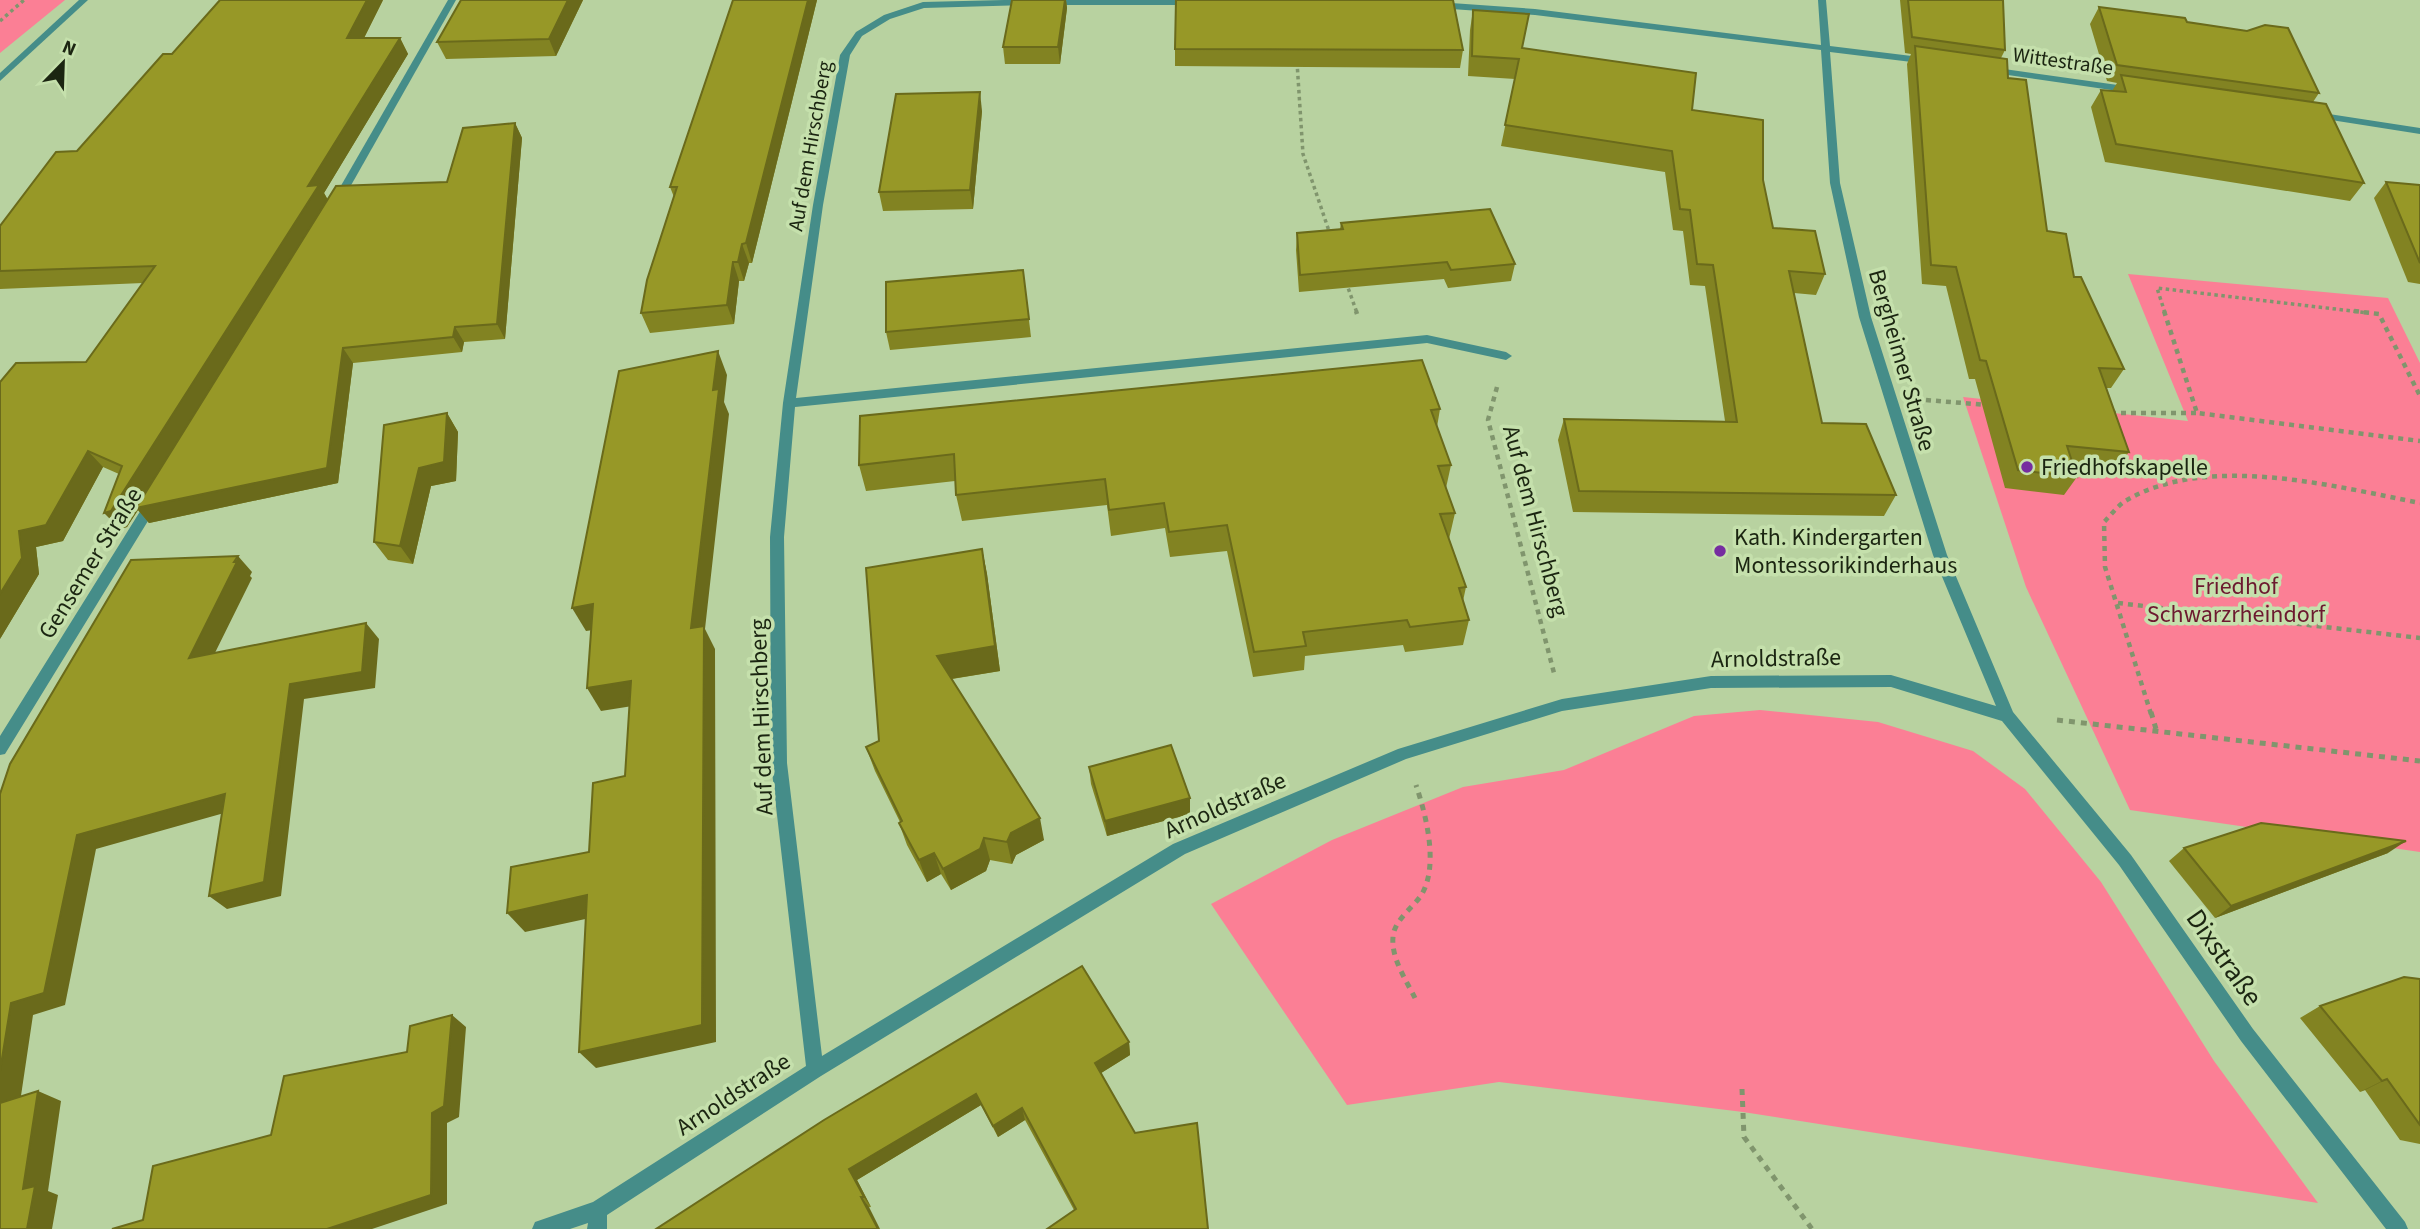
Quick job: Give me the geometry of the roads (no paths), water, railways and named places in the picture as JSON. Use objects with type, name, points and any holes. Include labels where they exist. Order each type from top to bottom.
[{"type":"street","points":[[0,78],[84,0]]},
{"type":"street","points":[[327,219],[452,0]]},
{"type":"street","name":"Bergheimer Straße","points":[[1822,0],[1835,183],[1865,317],[1940,555],[2007,716]]},
{"type":"street","name":"Auf dem Hirschberg","points":[[815,1070],[779,763],[777,537],[789,403],[818,205],[845,55],[859,34],[887,17],[923,5],[962,2],[1199,2]]},
{"type":"street","points":[[1427,4],[1535,12],[1934,62]]},
{"type":"street","name":"Wittestraße","points":[[1975,68],[2138,90]]},
{"type":"street","points":[[2301,113],[2420,131]]},
{"type":"street","points":[[789,403],[1427,339],[1506,356]]},
{"type":"street","name":"Gensemer Straße","points":[[0,750],[160,490]]},
{"type":"street","name":"Arnoldstraße","points":[[542,1229],[598,1219],[815,1070],[1179,849],[1402,754],[1562,705],[1711,682],[1891,681],[2007,716]]},
{"type":"street","name":"Dixstraße","points":[[2007,716],[2125,860],[2247,1035],[2399,1229]]},
{"type":"place","name":"Friedhofskapelle","points":[[2027,467]]},
{"type":"place","name":"Kath. Kindergarten Montessorikinderhaus","points":[[1720,551]]},
{"type":"park label","name":"Friedhof Schwarzrheindorf","points":[[2236,600]]}]
